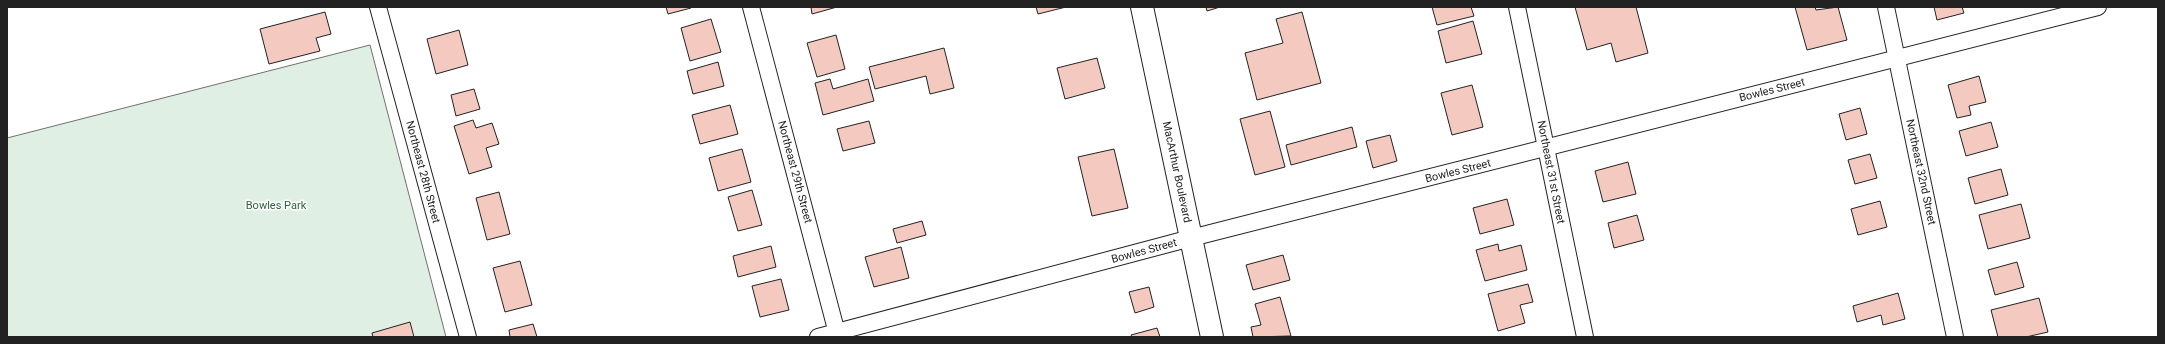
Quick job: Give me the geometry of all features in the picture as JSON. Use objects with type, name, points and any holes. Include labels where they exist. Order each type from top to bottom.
[{"type":"main road","name":"MacArthur Boulevard","points":[[1142,7],[1212,337]]},
{"type":"street","name":"Northeast 28th Street","points":[[378,7],[468,337]]},
{"type":"street","name":"Northeast 29th Street","points":[[751,7],[837,334]]},
{"type":"street","name":"Northeast 31st Street","points":[[1517,7],[1542,124],[1545,149],[1585,337]]},
{"type":"street","name":"Northeast 32nd Street","points":[[1886,7],[1955,337]]},
{"type":"street","name":"Bowles Street","points":[[818,337],[837,334],[1191,238],[2098,7]]},
{"type":"green space","name":"Bowles Park","points":[[370,45],[446,337],[7,337],[7,138]]},
{"type":"building","points":[[666,7],[690,7],[691,8],[668,14]]},
{"type":"building","points":[[811,7],[837,7],[812,14]]},
{"type":"building","points":[[1036,7],[1066,7],[1038,14]]},
{"type":"building","points":[[1206,7],[1220,7],[1207,11]]},
{"type":"building","points":[[1432,7],[1471,7],[1474,16],[1437,25]]},
{"type":"building","points":[[1575,7],[1636,7],[1648,53],[1616,62],[1611,43],[1587,50]]},
{"type":"building","points":[[1795,7],[1815,7],[1816,10],[1838,7],[1847,40],[1807,50]]},
{"type":"building","points":[[1934,7],[1962,7],[1964,13],[1937,20]]},
{"type":"building","points":[[325,12],[331,34],[316,38],[320,51],[269,64],[260,29]]},
{"type":"building","points":[[1302,12],[1321,83],[1257,100],[1245,53],[1283,43],[1276,19]]},
{"type":"building","points":[[711,19],[721,52],[690,61],[681,28]]},
{"type":"building","points":[[1473,21],[1482,54],[1446,63],[1438,31]]},
{"type":"building","points":[[459,30],[468,65],[436,74],[427,39]]},
{"type":"building","points":[[836,35],[845,69],[817,77],[807,43]]},
{"type":"building","points":[[944,48],[954,88],[930,94],[926,76],[875,89],[869,67]]},
{"type":"building","points":[[1097,58],[1105,88],[1065,99],[1057,68]]},
{"type":"building","points":[[718,62],[724,86],[693,94],[687,71]]},
{"type":"building","points":[[1979,76],[1986,102],[1969,106],[1971,115],[1957,118],[1948,85]]},
{"type":"building","points":[[830,79],[833,89],[868,79],[874,101],[823,115],[815,83]]},
{"type":"building","points":[[1472,85],[1483,127],[1452,135],[1441,93]]},
{"type":"building","points":[[474,89],[480,109],[456,116],[451,95]]},
{"type":"building","points":[[730,105],[738,134],[700,144],[692,115]]},
{"type":"building","points":[[1860,108],[1867,134],[1846,140],[1839,114]]},
{"type":"building","points":[[1270,111],[1285,167],[1255,175],[1240,119]]},
{"type":"building","points":[[473,120],[476,128],[492,123],[499,144],[486,148],[492,167],[469,174],[454,126]]},
{"type":"building","points":[[869,121],[875,143],[843,151],[837,129]]},
{"type":"building","points":[[1991,122],[1998,147],[1966,156],[1959,131]]},
{"type":"building","points":[[1352,127],[1357,147],[1291,165],[1286,145]]},
{"type":"building","points":[[1390,135],[1397,161],[1373,168],[1366,141]]},
{"type":"building","points":[[742,149],[751,182],[718,191],[709,158]]},
{"type":"building","points":[[1114,149],[1128,208],[1092,216],[1078,157]]},
{"type":"building","points":[[1870,154],[1877,178],[1855,184],[1848,160]]},
{"type":"building","points":[[1628,162],[1636,194],[1603,202],[1595,171]]},
{"type":"building","points":[[2001,169],[2008,195],[1975,204],[1968,178]]},
{"type":"building","points":[[752,190],[762,225],[738,231],[728,197]]},
{"type":"building","points":[[499,192],[510,234],[487,240],[476,198]]},
{"type":"building","points":[[1507,199],[1514,225],[1480,234],[1473,208]]},
{"type":"building","points":[[1880,201],[1887,227],[1858,235],[1851,209]]},
{"type":"building","points":[[2021,204],[2030,238],[1988,249],[1979,215]]},
{"type":"building","points":[[1637,215],[1644,240],[1614,248],[1608,223]]},
{"type":"building","points":[[922,221],[926,235],[897,243],[893,229]]},
{"type":"building","points":[[1498,244],[1499,251],[1521,245],[1527,270],[1485,281],[1476,250]]},
{"type":"building","points":[[771,246],[776,267],[738,277],[733,256]]},
{"type":"building","points":[[901,247],[909,278],[874,287],[865,257]]},
{"type":"building","points":[[1283,255],[1290,280],[1253,290],[1246,265]]},
{"type":"building","points":[[520,261],[532,305],[505,312],[493,268]]},
{"type":"building","points":[[2017,262],[2024,287],[1995,295],[1988,270]]},
{"type":"building","points":[[781,279],[789,310],[760,317],[752,286]]},
{"type":"building","points":[[1528,284],[1533,302],[1520,305],[1525,323],[1498,331],[1488,294]]},
{"type":"building","points":[[1149,287],[1154,307],[1135,313],[1129,292]]},
{"type":"building","points":[[1898,293],[1905,319],[1883,325],[1881,315],[1857,322],[1853,306]]},
{"type":"building","points":[[1280,297],[1291,336],[1253,337],[1251,327],[1261,325],[1255,304]]},
{"type":"building","points":[[2039,298],[2048,332],[2026,337],[1998,337],[1991,310]]},
{"type":"building","points":[[410,322],[414,337],[373,337],[372,333]]},
{"type":"building","points":[[533,324],[537,337],[510,337],[509,330]]},
{"type":"building","points":[[1157,328],[1160,337],[1132,337],[1131,335]]}]
